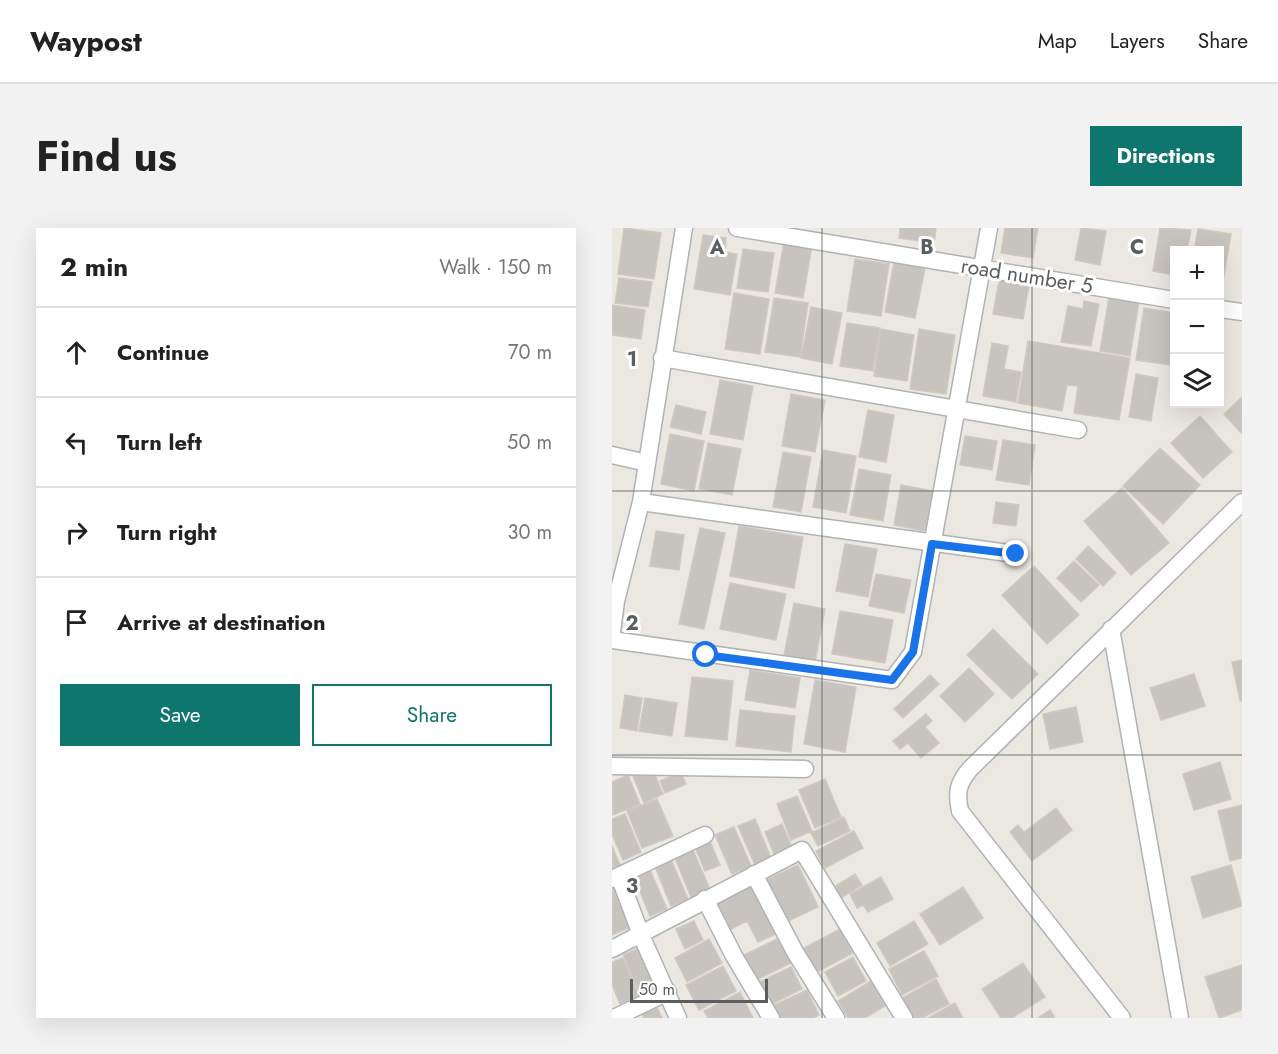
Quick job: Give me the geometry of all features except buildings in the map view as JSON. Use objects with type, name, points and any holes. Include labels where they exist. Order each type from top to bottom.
[{"type":"street","points":[[612,632],[614,601],[641,502],[684,228]]},
{"type":"street","name":"road number 5","points":[[737,228],[1170,299]]},
{"type":"street","points":[[612,640],[892,680],[913,652],[989,228]]},
{"type":"street","points":[[1224,310],[1242,312]]},
{"type":"street","points":[[662,358],[1078,430]]},
{"type":"street","points":[[612,455],[647,463]]},
{"type":"street","points":[[641,502],[1016,554]]},
{"type":"street","points":[[1122,1018],[960,811],[956,794],[960,782],[970,769],[1242,502]]},
{"type":"street","points":[[1111,629],[1180,1018]]},
{"type":"street","points":[[612,766],[805,769]]},
{"type":"street","points":[[678,1018],[615,878],[705,835]]},
{"type":"street","points":[[612,949],[802,850],[904,1018]]},
{"type":"street","points":[[754,874],[795,952],[836,1018]]},
{"type":"street","points":[[705,899],[734,956],[771,1018]]},
{"type":"street","points":[[614,1018],[668,992]]},
{"type":"route","points":[[706,655],[892,680],[913,652],[932,544],[1016,554]]}]
